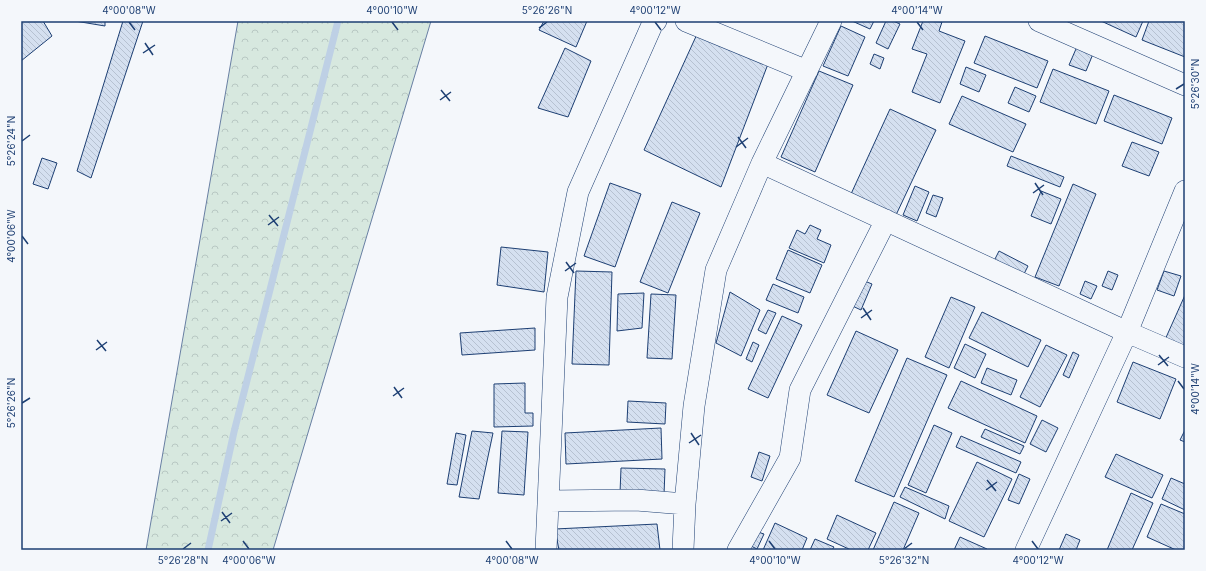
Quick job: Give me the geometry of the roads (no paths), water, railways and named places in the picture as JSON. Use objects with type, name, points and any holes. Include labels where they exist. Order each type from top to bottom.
[{"type":"street","points":[[546,550],[557,297],[578,192],[652,25],[656,21]]},
{"type":"street","points":[[686,21],[807,70]]},
{"type":"street","points":[[683,550],[685,504],[694,406],[716,270],[762,163],[830,21]]},
{"type":"street","points":[[1039,21],[1185,85]]},
{"type":"street","points":[[762,163],[1127,332],[1185,357]]},
{"type":"street","points":[[1026,550],[1127,332],[1185,191]]},
{"type":"street","points":[[738,550],[744,536],[790,458],[800,390],[886,220]]},
{"type":"street","points":[[549,500],[636,500],[685,504]]},
{"type":"waterway","points":[[208,550],[234,432],[338,21]]}]
